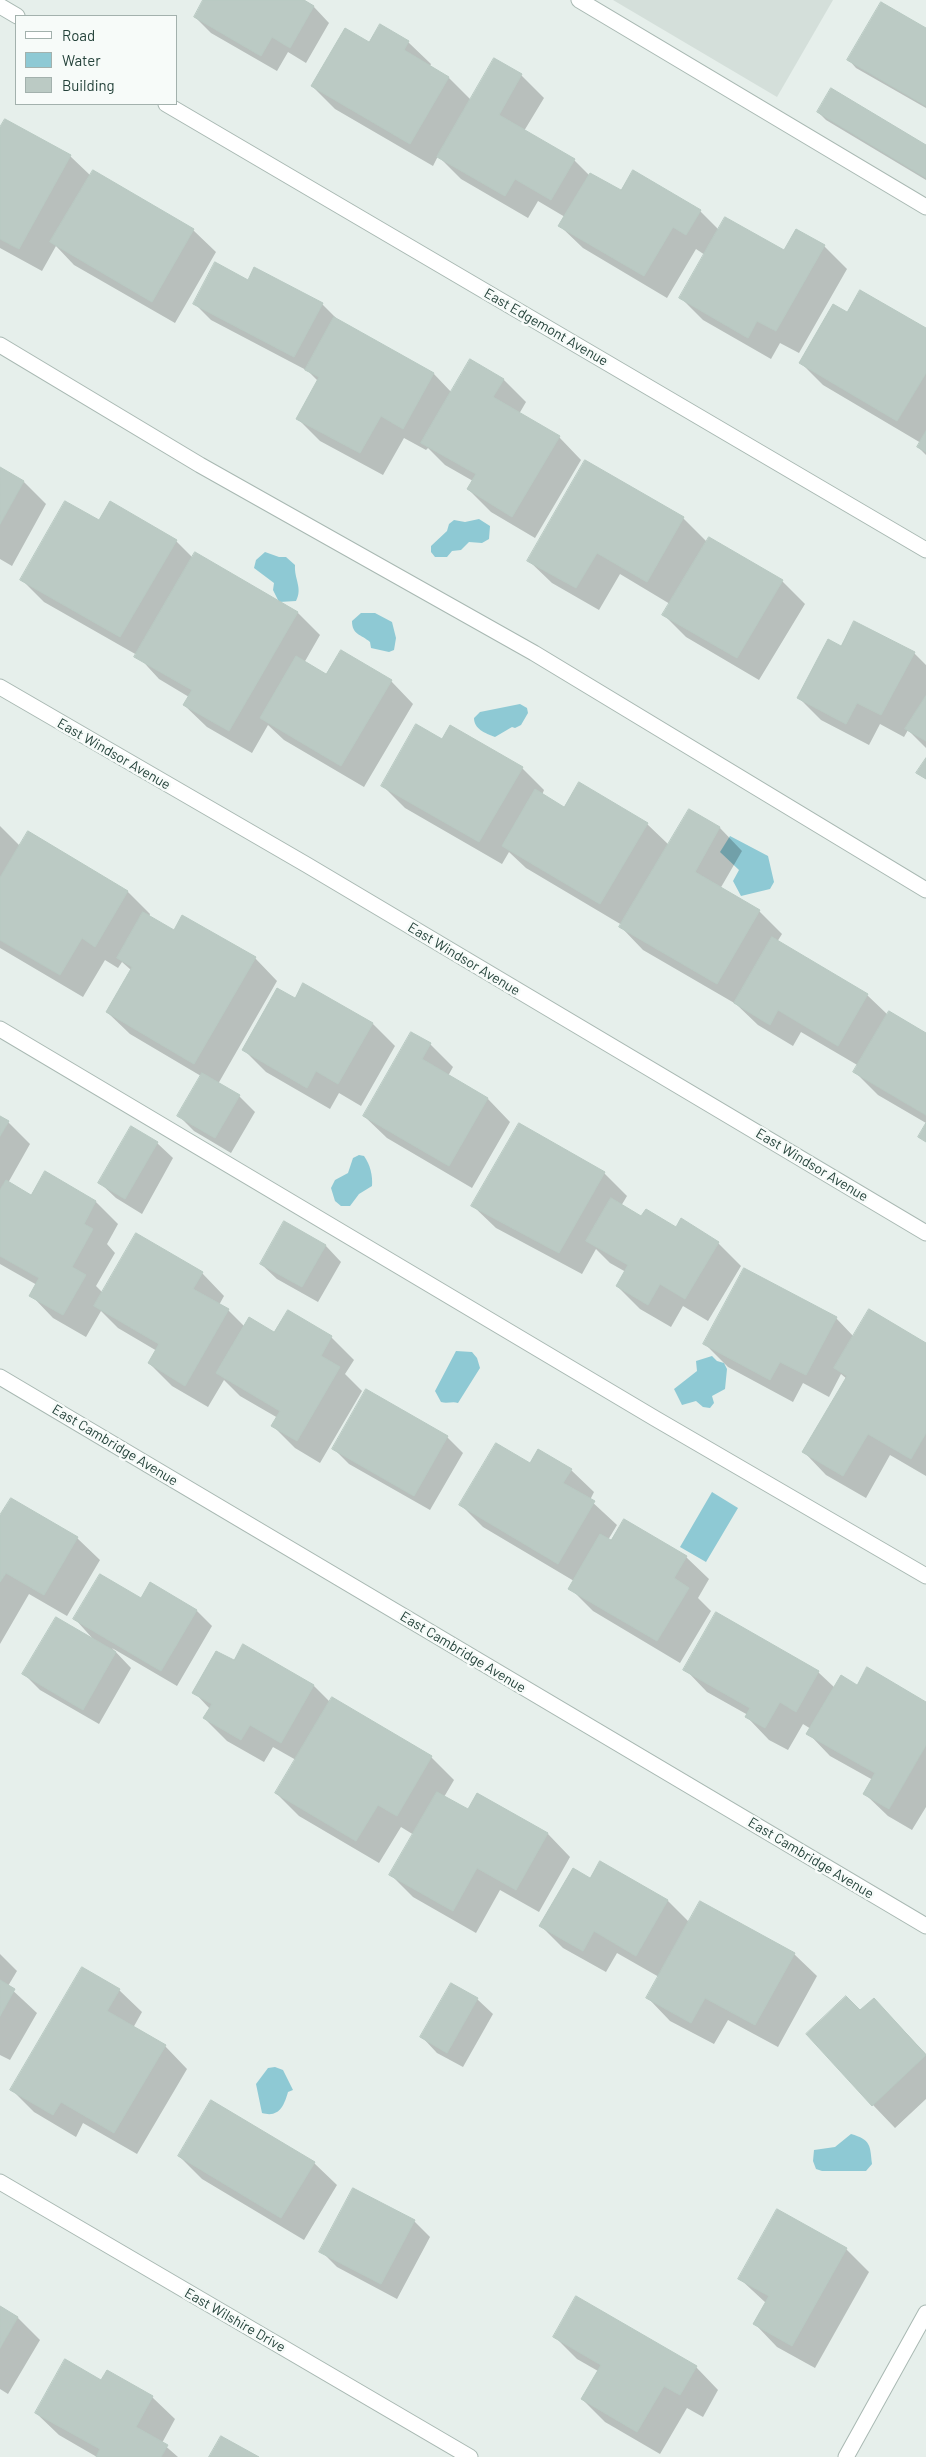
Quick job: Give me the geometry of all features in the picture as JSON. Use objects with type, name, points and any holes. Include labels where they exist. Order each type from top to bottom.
[{"type":"street","points":[[578,0],[926,207]]},
{"type":"street","points":[[0,6],[15,15]]},
{"type":"street","name":"East Edgemont Avenue","points":[[168,105],[926,550]]},
{"type":"street","points":[[0,345],[200,465],[534,653],[926,890]]},
{"type":"street","name":"East Windsor Avenue","points":[[0,687],[315,870],[926,1233]]},
{"type":"street","points":[[0,1029],[926,1576]]},
{"type":"street","name":"East Cambridge Avenue","points":[[0,1377],[926,1926]]},
{"type":"street","name":"East Wilshire Drive","points":[[0,2182],[470,2457]]},
{"type":"street","points":[[846,2457],[926,2313]]},
{"type":"shaded area","points":[[613,0],[833,0],[777,97]]},
{"type":"water","points":[[479,519],[490,526],[489,539],[482,543],[469,542],[461,550],[452,551],[447,557],[435,557],[431,552],[431,546],[447,531],[449,524],[454,520],[465,522]]},
{"type":"water","points":[[265,552],[279,557],[286,557],[295,565],[299,592],[296,601],[279,602],[273,590],[274,583],[254,568],[256,560]]},
{"type":"water","points":[[361,613],[375,613],[392,622],[396,638],[394,650],[389,652],[371,648],[370,642],[355,632],[352,621]]},
{"type":"water","points":[[520,704],[527,708],[528,713],[521,725],[515,728],[512,727],[495,737],[481,730],[474,722],[474,718],[480,712]]},
{"type":"water","points":[[730,836],[768,856],[774,882],[770,889],[741,896],[733,881],[739,870],[720,852]]},
{"type":"water","points":[[359,1155],[364,1156],[368,1163],[372,1186],[359,1194],[350,1206],[341,1206],[335,1201],[331,1188],[335,1180],[348,1173],[353,1158]]},
{"type":"water","points":[[456,1351],[472,1352],[477,1358],[480,1368],[458,1403],[441,1402],[435,1391]]},
{"type":"water","points":[[712,1356],[717,1361],[724,1363],[727,1369],[725,1389],[712,1396],[714,1403],[710,1408],[703,1407],[696,1401],[682,1405],[674,1389],[697,1371],[696,1361]]},
{"type":"water","points":[[712,1492],[738,1508],[706,1562],[680,1547]]},
{"type":"water","points":[[275,2067],[283,2070],[293,2090],[288,2092],[280,2110],[273,2114],[262,2113],[256,2084],[268,2068]]},
{"type":"water","points":[[851,2134],[866,2141],[870,2148],[872,2164],[866,2171],[822,2171],[816,2169],[813,2161],[814,2150],[835,2147]]},
{"type":"building","points":[[203,0],[304,0],[314,6],[290,48],[272,37],[261,56],[194,17]]},
{"type":"building","points":[[881,2],[926,28],[926,106],[847,60]]},
{"type":"building","points":[[380,24],[409,41],[404,50],[449,77],[410,144],[311,86],[345,28],[369,42]]},
{"type":"building","points":[[494,58],[522,74],[499,115],[575,159],[551,200],[515,179],[505,196],[437,157]]},
{"type":"building","points":[[831,88],[926,145],[926,178],[817,112]]},
{"type":"building","points":[[5,119],[71,155],[19,249],[0,239],[0,127]]},
{"type":"building","points":[[93,170],[194,229],[152,302],[50,242]]},
{"type":"building","points":[[633,170],[701,210],[686,235],[673,227],[644,276],[558,226],[590,173],[621,190]]},
{"type":"building","points":[[725,217],[784,250],[796,229],[825,245],[776,331],[757,321],[748,338],[679,298]]},
{"type":"building","points":[[215,262],[248,280],[254,267],[323,303],[294,357],[193,304]]},
{"type":"building","points":[[860,290],[926,328],[926,373],[897,421],[799,363],[833,304],[847,312]]},
{"type":"building","points":[[334,317],[434,373],[403,429],[381,416],[360,453],[296,419],[319,377],[305,370]]},
{"type":"building","points":[[470,359],[504,379],[493,397],[560,436],[512,517],[467,489],[476,474],[421,443]]},
{"type":"building","points":[[926,431],[926,452],[917,447]]},
{"type":"building","points":[[585,460],[684,517],[647,582],[597,553],[576,588],[527,561]]},
{"type":"building","points":[[0,467],[24,481],[0,524]]},
{"type":"building","points":[[65,501],[99,520],[110,501],[177,540],[120,637],[20,580]]},
{"type":"building","points":[[709,537],[783,580],[737,658],[662,615]]},
{"type":"building","points":[[195,552],[298,612],[229,731],[183,705],[192,690],[134,657]]},
{"type":"building","points":[[854,621],[915,652],[881,715],[857,703],[846,724],[797,698],[828,639],[841,646]]},
{"type":"building","points":[[341,650],[392,680],[341,766],[260,718],[296,656],[326,674]]},
{"type":"building","points":[[926,696],[926,741],[905,729]]},
{"type":"building","points":[[416,724],[442,739],[450,725],[523,767],[479,842],[381,786]]},
{"type":"building","points":[[926,758],[926,779],[916,773]]},
{"type":"building","points":[[579,782],[648,823],[600,904],[502,846],[535,789],[564,807]]},
{"type":"building","points":[[689,809],[720,827],[695,872],[760,910],[717,984],[619,927]]},
{"type":"building","points":[[28,831],[128,891],[95,947],[82,938],[60,975],[0,940],[0,878]]},
{"type":"building","points":[[143,912],[174,930],[182,915],[256,957],[194,1064],[106,1012],[132,967],[117,958]]},
{"type":"building","points":[[772,937],[868,994],[838,1046],[778,1010],[770,1025],[734,1003]]},
{"type":"building","points":[[303,983],[373,1023],[338,1084],[316,1071],[307,1088],[242,1050],[277,988],[295,998]]},
{"type":"building","points":[[889,1011],[926,1033],[926,1115],[853,1072]]},
{"type":"building","points":[[411,1032],[431,1043],[422,1059],[488,1098],[449,1166],[363,1116]]},
{"type":"building","points":[[202,1073],[240,1095],[215,1138],[177,1116]]},
{"type":"building","points":[[0,1116],[9,1121],[0,1136]]},
{"type":"building","points":[[519,1123],[605,1172],[559,1253],[471,1206]]},
{"type":"building","points":[[926,1123],[926,1142],[918,1137]]},
{"type":"building","points":[[131,1126],[158,1142],[125,1199],[98,1183]]},
{"type":"building","points":[[45,1171],[96,1201],[84,1224],[93,1229],[72,1267],[86,1275],[63,1315],[29,1296],[39,1278],[0,1256],[0,1190],[6,1180],[31,1195]]},
{"type":"building","points":[[611,1198],[641,1216],[646,1209],[676,1227],[681,1218],[719,1242],[685,1299],[660,1284],[648,1305],[616,1286],[628,1265],[586,1241]]},
{"type":"building","points":[[284,1221],[326,1245],[302,1287],[260,1264]]},
{"type":"building","points":[[136,1233],[203,1272],[193,1289],[229,1309],[185,1386],[148,1363],[159,1344],[94,1306]]},
{"type":"building","points":[[744,1268],[837,1317],[806,1375],[780,1362],[770,1380],[703,1344]]},
{"type":"building","points":[[869,1309],[926,1343],[926,1433],[911,1459],[868,1434],[843,1476],[802,1452],[847,1376],[834,1368]]},
{"type":"building","points":[[288,1310],[332,1336],[321,1356],[340,1367],[297,1441],[271,1426],[280,1411],[216,1373],[249,1317],[274,1332]]},
{"type":"building","points":[[366,1389],[448,1436],[414,1496],[332,1449]]},
{"type":"building","points":[[496,1443],[530,1463],[538,1449],[572,1469],[563,1483],[595,1501],[558,1564],[459,1505]]},
{"type":"building","points":[[11,1498],[78,1537],[44,1595],[6,1573],[0,1582],[0,1515]]},
{"type":"building","points":[[624,1519],[687,1556],[674,1578],[689,1588],[657,1641],[568,1589],[600,1534],[611,1540]]},
{"type":"building","points":[[100,1574],[141,1598],[150,1582],[197,1610],[161,1671],[73,1619]]},
{"type":"building","points":[[716,1612],[819,1671],[796,1712],[780,1702],[765,1728],[745,1717],[750,1708],[683,1670]]},
{"type":"building","points":[[56,1617],[116,1652],[83,1710],[22,1674]]},
{"type":"building","points":[[243,1644],[314,1685],[281,1743],[250,1725],[241,1740],[203,1718],[212,1704],[192,1693],[216,1651],[234,1660]]},
{"type":"building","points":[[867,1667],[926,1702],[926,1745],[889,1809],[863,1794],[875,1773],[806,1734],[841,1675],[857,1685]]},
{"type":"building","points":[[332,1697],[432,1756],[397,1816],[378,1805],[356,1841],[275,1793]]},
{"type":"building","points":[[437,1792],[468,1809],[477,1793],[548,1833],[516,1890],[477,1868],[453,1911],[389,1875]]},
{"type":"building","points":[[600,1861],[668,1900],[636,1956],[594,1931],[583,1951],[539,1926],[573,1868],[590,1878]]},
{"type":"building","points":[[700,1901],[795,1953],[755,2025],[705,1998],[691,2023],[646,1998]]},
{"type":"building","points":[[82,1967],[120,1989],[107,2011],[166,2045],[114,2133],[61,2102],[53,2115],[10,2090]]},
{"type":"building","points":[[0,1980],[15,1989],[0,2016]]},
{"type":"building","points":[[451,1983],[478,1998],[447,2053],[420,2037]]},
{"type":"building","points":[[846,1996],[860,2010],[874,1998],[926,2055],[872,2106],[806,2034]]},
{"type":"building","points":[[211,2100],[315,2162],[281,2218],[178,2156]]},
{"type":"building","points":[[353,2188],[415,2220],[381,2284],[319,2252]]},
{"type":"building","points":[[777,2209],[847,2248],[792,2346],[753,2324],[769,2296],[738,2279]]},
{"type":"building","points":[[576,2296],[697,2366],[680,2395],[664,2386],[637,2432],[581,2399],[601,2365],[553,2337]]},
{"type":"building","points":[[0,2306],[18,2317],[0,2348]]},
{"type":"building","points":[[65,2359],[101,2380],[107,2370],[153,2396],[136,2427],[168,2445],[161,2457],[96,2457],[100,2449],[35,2413]]},
{"type":"building","points":[[221,2436],[259,2457],[209,2457]]}]
